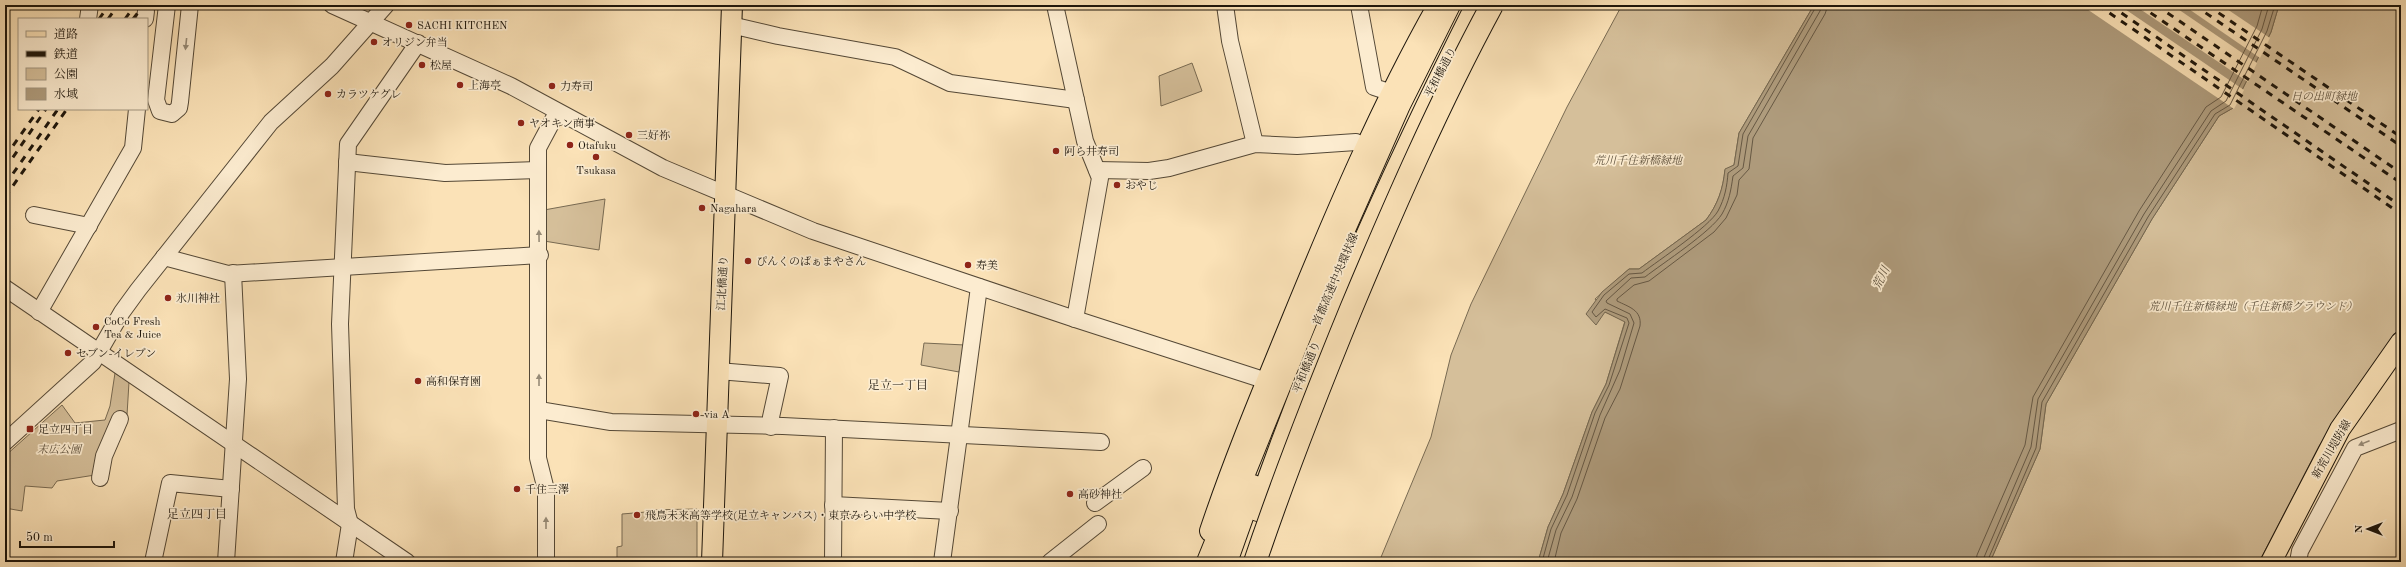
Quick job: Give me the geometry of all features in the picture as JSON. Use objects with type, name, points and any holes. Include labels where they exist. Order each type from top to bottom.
[{"type":"highway","points":[[1208,562],[1330,260],[1398,105],[1449,5]]},
{"type":"highway","name":"首都高速中央環状線","points":[[1226,562],[1279,415],[1364,209],[1413,107],[1465,5]]},
{"type":"highway","points":[[1240,562],[1308,373],[1357,257],[1426,105],[1477,5]]},
{"type":"highway","points":[[1255,562],[1296,448],[1371,260],[1418,154],[1492,5]]},
{"type":"highway","points":[[1302,448],[1308,373]]},
{"type":"main road","name":"江北橋通り","points":[[712,562],[732,5]]},
{"type":"main road","points":[[1201,562],[1226,487],[1267,381],[1328,233],[1392,93],[1438,5]]},
{"type":"main road","points":[[1266,562],[1302,448],[1376,264],[1434,134],[1439,93],[1477,5]]},
{"type":"main road","name":"平和橋通り","points":[[1234,562],[1270,458],[1354,250],[1420,109],[1477,5]]},
{"type":"main road","name":"新荒川堤防線","points":[[2271,562],[2340,429],[2401,342]]},
{"type":"street","points":[[88,18],[90,5]]},
{"type":"street","points":[[167,5],[156,100],[160,111],[172,114],[179,108],[180,102],[190,5]]},
{"type":"street","points":[[332,5],[511,86],[563,116],[663,168],[725,196],[813,231],[1075,319],[1267,381]]},
{"type":"street","points":[[5,442],[93,362],[100,353],[122,312],[271,122],[332,66],[386,5]]},
{"type":"street","points":[[1054,5],[1085,141],[1100,178],[1075,319]]},
{"type":"street","points":[[1226,5],[1230,41],[1255,144]]},
{"type":"street","points":[[1359,5],[1374,87],[1392,93]]},
{"type":"street","points":[[731,25],[778,36],[895,57],[950,83],[1076,100]]},
{"type":"street","points":[[344,562],[350,524],[346,509],[340,372],[348,144],[418,43]]},
{"type":"street","points":[[39,312],[133,148],[137,110]]},
{"type":"street","points":[[546,562],[546,490],[538,458],[540,255],[538,148],[554,118],[563,116]]},
{"type":"street","points":[[1097,170],[1149,171],[1169,168],[1255,144],[1297,146],[1356,142],[1367,148]]},
{"type":"street","points":[[347,162],[445,173],[538,170]]},
{"type":"street","points":[[34,216],[89,226]]},
{"type":"street","points":[[164,257],[233,273],[343,268],[540,255]]},
{"type":"street","points":[[226,562],[238,379],[233,273]]},
{"type":"street","points":[[942,562],[950,511],[958,434],[979,287]]},
{"type":"street","points":[[5,288],[406,562]]},
{"type":"street","points":[[718,371],[780,376],[771,417],[771,427]]},
{"type":"street","points":[[539,410],[611,422],[834,428],[1101,442]]},
{"type":"street","points":[[100,478],[104,456],[120,419]]},
{"type":"street","points":[[833,562],[834,428]]},
{"type":"street","points":[[2298,562],[2300,551],[2355,448],[2401,430]]},
{"type":"street","points":[[1095,503],[1143,468]]},
{"type":"street","points":[[153,562],[170,483],[231,489]]},
{"type":"street","points":[[833,505],[950,511]]},
{"type":"street","points":[[1050,562],[1098,524]]},
{"type":"green space","name":"荒川千住新橋緑地","points":[[1622,5],[1814,5],[1739,133],[1734,165],[1725,170],[1719,196],[1714,208],[1706,220],[1639,269],[1629,269],[1595,299],[1605,312],[1625,321],[1606,384],[1592,412],[1563,494],[1548,527],[1538,562],[1379,562],[1431,437],[1451,355],[1471,304],[1567,107]]},
{"type":"green space","name":"荒川千住新橋緑地（千住新橋グラウンド）","points":[[2279,5],[2401,5],[2401,326],[2392,337],[2319,446],[2259,562],[1990,562],[2040,449],[2046,404],[2152,219],[2219,116],[2233,108],[2271,32]]},
{"type":"green space","points":[[1192,63],[1202,91],[1161,106],[1159,76]]},
{"type":"green space","points":[[605,199],[599,250],[544,241],[544,210]]},
{"type":"green space","points":[[924,343],[965,345],[959,372],[921,365]]},
{"type":"green space","name":"末広公園","points":[[115,373],[129,382],[127,415],[117,415],[95,475],[57,481],[52,488],[25,486],[22,511],[5,508],[9,488],[5,483],[5,456],[62,405],[75,423],[105,420],[110,406]]},
{"type":"green space","points":[[697,509],[697,562],[617,562],[617,547],[622,546],[622,514],[646,512],[647,510]]},
{"type":"water","name":"荒川","points":[[1814,5],[2279,5],[2271,32],[2233,108],[2219,116],[2152,219],[2046,404],[2040,449],[1990,562],[1538,562],[1548,527],[1563,494],[1592,412],[1606,384],[1625,322],[1605,312],[1596,325],[1586,314],[1602,292],[1629,269],[1639,269],[1706,220],[1714,208],[1719,196],[1725,169],[1734,165],[1739,133]]},
{"type":"pier","points":[[2081,5],[2119,5],[2244,90],[2234,109]]},
{"type":"pier","points":[[2134,5],[2172,5],[2257,63],[2248,82]]},
{"type":"pier","points":[[2183,5],[2221,5],[2270,38],[2260,58]]},
{"type":"railway","points":[[100,18],[109,5]]},
{"type":"railway","points":[[109,18],[118,5]]},
{"type":"railway","points":[[126,18],[135,5]]},
{"type":"railway","points":[[134,18],[144,5]]},
{"type":"railway","points":[[2098,5],[2401,214]]},
{"type":"railway","points":[[2110,5],[2401,206]]},
{"type":"railway","points":[[2139,5],[2401,183]]},
{"type":"railway","points":[[2156,5],[2401,173]]},
{"type":"railway","points":[[2194,5],[2401,146]]},
{"type":"railway","points":[[2207,5],[2401,137]]},
{"type":"railway","points":[[5,157],[38,110]]},
{"type":"railway","points":[[5,169],[45,110]]},
{"type":"railway","points":[[5,185],[57,110]]},
{"type":"railway","points":[[5,197],[66,110]]},
{"type":"place","name":"SACHI KITCHEN","points":[[409,25]]},
{"type":"place","name":"オリジン弁当","points":[[374,42]]},
{"type":"place","name":"松屋","points":[[422,65]]},
{"type":"place","name":"上海亭","points":[[460,85]]},
{"type":"place","name":"力寿司","points":[[552,86]]},
{"type":"place","name":"カラツケグレ","points":[[328,94]]},
{"type":"place","name":"ヤオキン商事","points":[[521,123]]},
{"type":"place","name":"三好祢","points":[[629,135]]},
{"type":"place","name":"Otafuku","points":[[570,145]]},
{"type":"place","name":"阿ら井寿司","points":[[1056,151]]},
{"type":"place","name":"Tsukasa","points":[[596,157]]},
{"type":"place","name":"おやじ","points":[[1117,185]]},
{"type":"place","name":"Nagahara","points":[[702,208]]},
{"type":"place","name":"ぴんくのぱぁまやさん","points":[[748,261]]},
{"type":"place","name":"寿美","points":[[968,265]]},
{"type":"place","name":"氷川神社","points":[[168,298]]},
{"type":"place","name":"CoCo Fresh Tea & Juice","points":[[96,327]]},
{"type":"place","name":"セブン-イレブン","points":[[68,353]]},
{"type":"place","name":"高和保育園","points":[[418,381]]},
{"type":"place","name":"via A","points":[[696,414]]},
{"type":"place","name":"足立四丁目","points":[[30,429]]},
{"type":"place","name":"千住三澤","points":[[517,489]]},
{"type":"place","name":"高砂神社","points":[[1070,494]]},
{"type":"place","name":"飛鳥未来高等学校(足立キャンパス)・東京みらい中学校","points":[[637,515]]},
{"type":"district","name":"足立一丁目","points":[[898,385]]},
{"type":"district","name":"足立四丁目","points":[[197,514]]},
{"type":"park label","name":"日の出町緑地","points":[[2324,96]]}]
